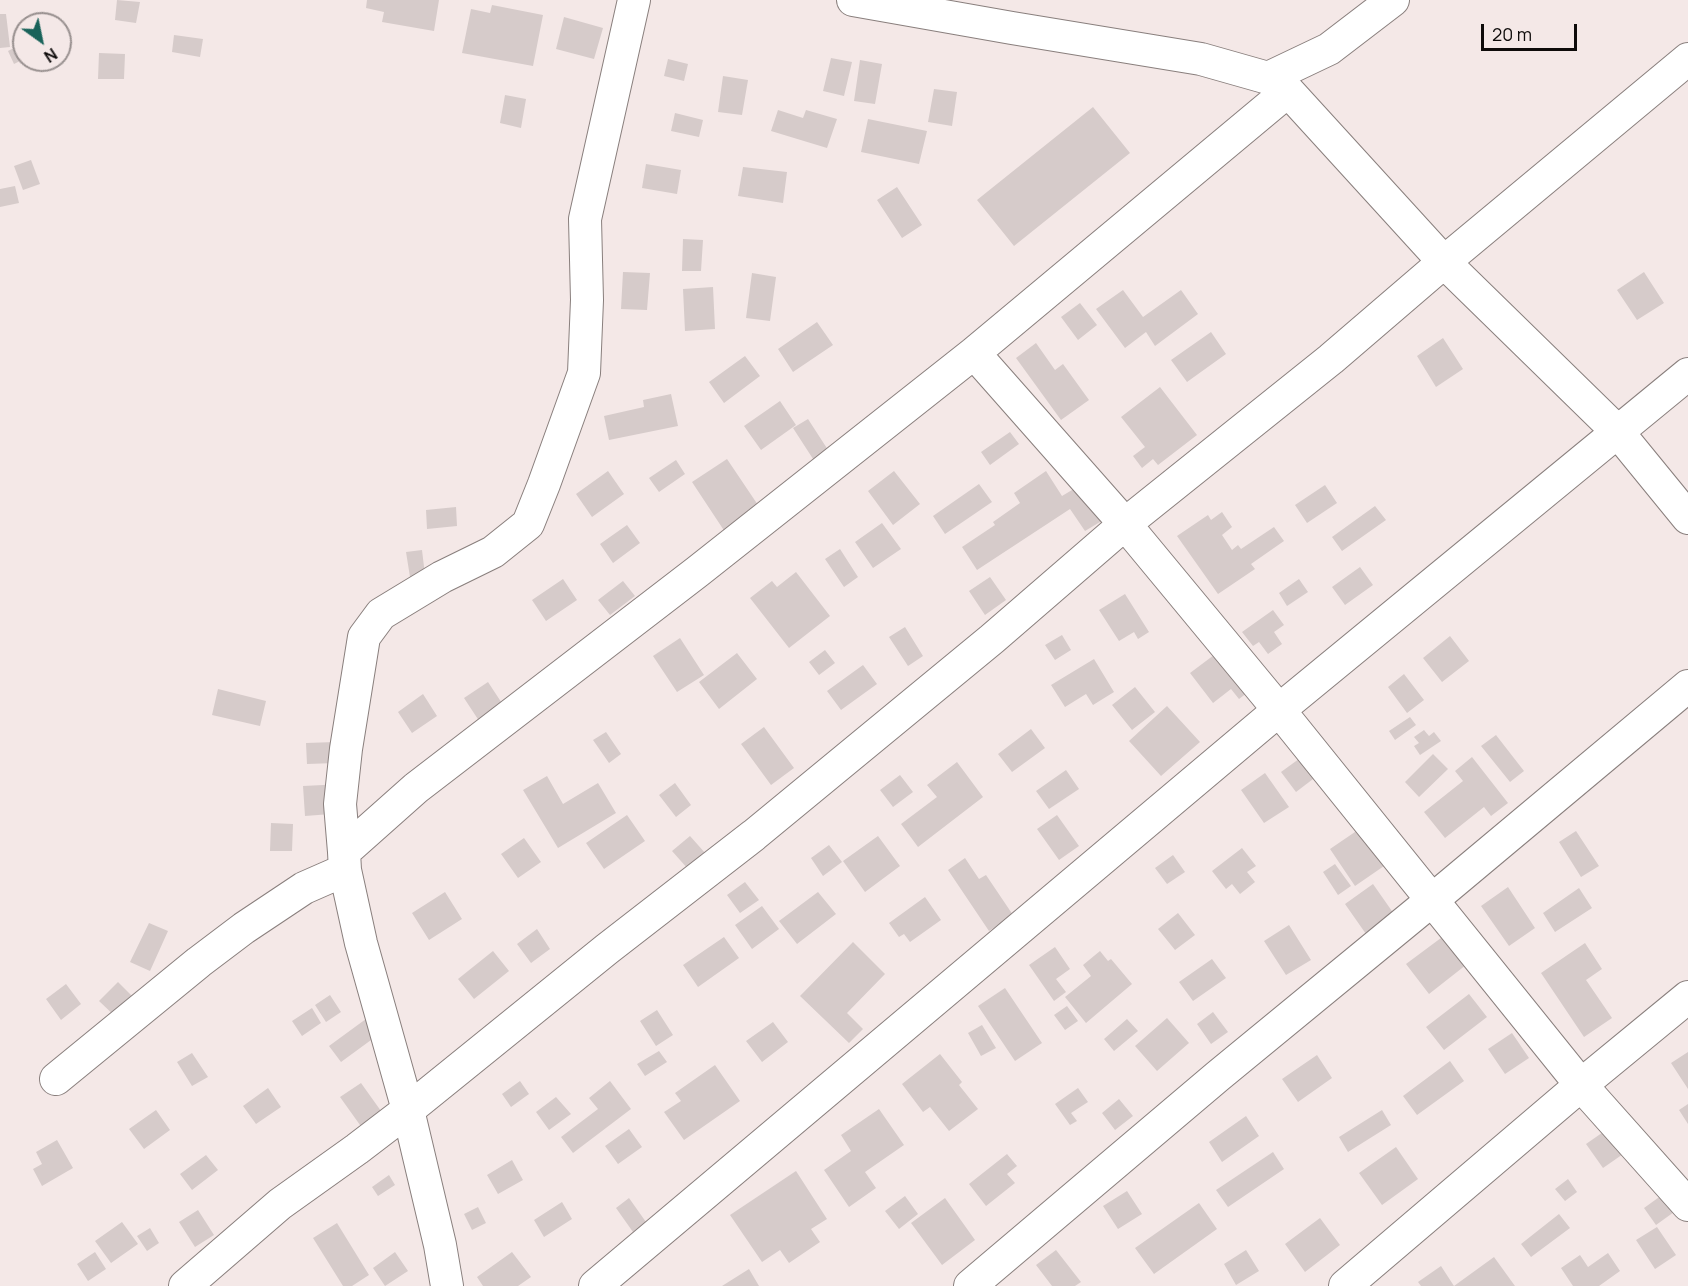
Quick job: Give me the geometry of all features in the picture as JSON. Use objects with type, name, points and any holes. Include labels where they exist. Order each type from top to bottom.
[{"type":"street","points":[[447,1286],[440,1245],[408,1110],[361,943],[344,861],[340,804],[346,749],[364,637],[381,614],[442,577],[493,552],[528,524],[544,484],[584,373],[587,300],[585,219],[634,0]]},
{"type":"street","points":[[853,0],[1201,58],[1278,85],[1444,262],[1617,431],[1688,518]]},
{"type":"street","points":[[56,1079],[199,962],[244,928],[344,861],[416,788],[698,572],[974,353],[1278,85],[1393,0]]},
{"type":"street","points":[[185,1286],[280,1204],[408,1110],[607,949],[754,835],[992,639],[1125,524],[1322,366],[1688,59]]},
{"type":"street","points":[[974,353],[1125,524],[1279,710],[1581,1085],[1688,1205]]},
{"type":"street","points":[[595,1286],[1279,710],[1688,374]]},
{"type":"street","points":[[970,1286],[1218,1076],[1688,686]]},
{"type":"street","points":[[1344,1286],[1688,997]]},
{"type":"building","points":[[117,0],[140,2],[136,23],[115,20]]},
{"type":"building","points":[[367,0],[439,0],[434,31],[382,22],[384,12],[366,8]]},
{"type":"building","points":[[492,5],[543,15],[533,66],[462,53],[471,9],[490,13]]},
{"type":"building","points":[[0,14],[6,14],[10,47],[0,48]]},
{"type":"building","points":[[564,17],[603,28],[594,59],[556,49]]},
{"type":"building","points":[[174,35],[203,39],[200,57],[172,52]]},
{"type":"building","points":[[99,53],[125,54],[124,79],[98,79]]},
{"type":"building","points":[[831,58],[852,62],[844,96],[823,91]]},
{"type":"building","points":[[668,59],[688,64],[684,81],[664,76]]},
{"type":"building","points":[[860,60],[882,64],[875,104],[854,101]]},
{"type":"building","points":[[723,76],[748,80],[742,115],[718,112]]},
{"type":"building","points":[[934,89],[957,92],[952,126],[928,122]]},
{"type":"building","points":[[505,95],[526,99],[521,128],[500,123]]},
{"type":"building","points":[[1093,107],[1130,153],[1014,246],[977,200]]},
{"type":"building","points":[[778,110],[803,118],[806,110],[837,119],[827,148],[771,131]]},
{"type":"building","points":[[675,113],[703,120],[699,137],[671,131]]},
{"type":"building","points":[[868,119],[927,131],[919,164],[861,152]]},
{"type":"building","points":[[31,160],[40,184],[23,190],[14,166]]},
{"type":"building","points":[[646,164],[681,170],[677,194],[642,188]]},
{"type":"building","points":[[743,167],[787,172],[783,203],[738,196]]},
{"type":"building","points":[[15,186],[19,203],[0,207],[0,189]]},
{"type":"building","points":[[897,187],[922,225],[902,238],[877,200]]},
{"type":"building","points":[[683,239],[703,240],[701,271],[682,271]]},
{"type":"building","points":[[623,272],[650,273],[647,310],[621,309]]},
{"type":"building","points":[[1644,272],[1664,303],[1637,320],[1617,290]]},
{"type":"building","points":[[752,273],[776,277],[770,321],[746,318]]},
{"type":"building","points":[[713,287],[715,329],[685,331],[683,289]]},
{"type":"building","points":[[1123,290],[1143,317],[1181,290],[1198,314],[1155,346],[1146,332],[1125,348],[1096,309]]},
{"type":"building","points":[[1080,303],[1097,325],[1078,340],[1061,317]]},
{"type":"building","points":[[817,322],[833,345],[793,372],[778,349]]},
{"type":"building","points":[[1211,332],[1226,354],[1187,382],[1171,360]]},
{"type":"building","points":[[1443,338],[1463,369],[1436,387],[1417,356]]},
{"type":"building","points":[[1036,343],[1055,370],[1063,364],[1089,400],[1061,420],[1016,358]]},
{"type":"building","points":[[745,356],[760,376],[724,403],[709,382]]},
{"type":"building","points":[[1160,387],[1197,435],[1158,465],[1153,459],[1142,468],[1133,456],[1145,447],[1121,417]]},
{"type":"building","points":[[671,394],[678,426],[609,440],[604,416],[644,407],[643,400]]},
{"type":"building","points":[[780,401],[796,425],[761,450],[744,426]]},
{"type":"building","points":[[808,419],[830,453],[815,462],[793,428]]},
{"type":"building","points":[[1010,432],[1019,444],[990,465],[981,452]]},
{"type":"building","points":[[727,459],[760,508],[725,532],[692,482]]},
{"type":"building","points":[[676,460],[685,474],[659,492],[649,478]]},
{"type":"building","points":[[608,471],[624,494],[592,517],[576,494]]},
{"type":"building","points":[[894,471],[920,504],[893,525],[868,491]]},
{"type":"building","points":[[1046,471],[1062,496],[1082,484],[1105,519],[1085,531],[1070,509],[977,570],[962,547],[995,525],[993,522],[1020,503],[1014,493]]},
{"type":"building","points":[[979,484],[992,502],[945,534],[933,516]]},
{"type":"building","points":[[1325,485],[1337,503],[1307,523],[1295,505]]},
{"type":"building","points":[[1375,506],[1386,520],[1342,551],[1332,537]]},
{"type":"building","points":[[456,507],[457,526],[427,529],[426,510]]},
{"type":"building","points":[[1222,512],[1232,527],[1222,535],[1232,550],[1238,545],[1241,549],[1274,527],[1284,541],[1251,564],[1255,569],[1218,594],[1177,536],[1208,515],[1211,520]]},
{"type":"building","points":[[882,523],[901,549],[873,568],[855,542]]},
{"type":"building","points":[[627,525],[640,543],[613,563],[600,544]]},
{"type":"building","points":[[840,549],[858,577],[844,587],[825,559]]},
{"type":"building","points":[[422,550],[425,575],[410,577],[406,552]]},
{"type":"building","points":[[1360,567],[1373,585],[1345,605],[1332,587]]},
{"type":"building","points":[[796,572],[830,616],[789,648],[750,598],[772,581],[777,587]]},
{"type":"building","points":[[990,577],[1006,600],[985,615],[969,591]]},
{"type":"building","points":[[563,579],[577,600],[546,621],[532,600]]},
{"type":"building","points":[[1299,579],[1308,592],[1287,606],[1279,593]]},
{"type":"building","points":[[623,581],[635,596],[610,615],[598,600]]},
{"type":"building","points":[[1125,594],[1149,632],[1138,639],[1134,632],[1119,641],[1099,610]]},
{"type":"building","points":[[1273,610],[1284,625],[1274,632],[1282,644],[1268,654],[1259,642],[1253,646],[1242,632]]},
{"type":"building","points":[[905,627],[923,656],[908,666],[889,637]]},
{"type":"building","points":[[1062,635],[1071,650],[1055,660],[1045,645]]},
{"type":"building","points":[[1450,636],[1469,661],[1442,682],[1423,658]]},
{"type":"building","points":[[680,638],[704,675],[677,692],[653,656]]},
{"type":"building","points":[[1226,646],[1256,686],[1239,699],[1231,689],[1213,703],[1190,673]]},
{"type":"building","points":[[825,650],[835,663],[819,675],[809,662]]},
{"type":"building","points":[[737,653],[757,679],[719,709],[699,682]]},
{"type":"building","points":[[1094,659],[1114,692],[1093,705],[1086,694],[1065,707],[1051,685]]},
{"type":"building","points":[[863,665],[877,684],[841,710],[827,691]]},
{"type":"building","points":[[1404,674],[1424,700],[1407,713],[1388,687]]},
{"type":"building","points":[[488,682],[513,720],[489,736],[464,698]]},
{"type":"building","points":[[1135,687],[1155,712],[1132,730],[1112,705]]},
{"type":"building","points":[[218,689],[266,701],[260,726],[212,715]]},
{"type":"building","points":[[423,694],[437,716],[412,733],[398,712]]},
{"type":"building","points":[[1167,706],[1200,742],[1161,776],[1129,741]]},
{"type":"building","points":[[1410,717],[1416,725],[1395,740],[1389,731]]},
{"type":"building","points":[[764,727],[794,768],[771,785],[741,744]]},
{"type":"building","points":[[1031,729],[1045,748],[1012,772],[998,754]]},
{"type":"building","points":[[1424,730],[1429,736],[1434,732],[1441,741],[1420,755],[1414,746],[1419,743],[1414,737]]},
{"type":"building","points":[[606,732],[621,754],[609,763],[593,740]]},
{"type":"building","points":[[1496,735],[1524,771],[1510,782],[1481,746]]},
{"type":"building","points":[[335,742],[336,763],[307,764],[306,743]]},
{"type":"building","points":[[1433,754],[1448,769],[1419,797],[1405,782]]},
{"type":"building","points":[[1303,756],[1317,776],[1296,792],[1281,772]]},
{"type":"building","points":[[1472,757],[1508,803],[1491,816],[1484,807],[1445,838],[1424,812],[1463,781],[1455,771]]},
{"type":"building","points":[[957,762],[983,797],[918,847],[901,824],[937,797],[927,785]]},
{"type":"building","points":[[1066,770],[1079,789],[1049,809],[1036,791]]},
{"type":"building","points":[[1265,773],[1289,807],[1264,823],[1241,790]]},
{"type":"building","points":[[900,775],[913,792],[893,807],[880,790]]},
{"type":"building","points":[[547,776],[563,804],[598,783],[616,813],[558,848],[523,790]]},
{"type":"building","points":[[675,783],[691,805],[676,817],[659,795]]},
{"type":"building","points":[[343,784],[344,813],[305,816],[303,786]]},
{"type":"building","points":[[627,815],[645,841],[604,869],[586,843]]},
{"type":"building","points":[[1057,815],[1079,846],[1059,860],[1037,829]]},
{"type":"building","points":[[1374,819],[1400,855],[1355,886],[1330,849]]},
{"type":"building","points":[[271,823],[293,824],[292,851],[270,851]]},
{"type":"building","points":[[1576,831],[1599,866],[1581,877],[1559,842]]},
{"type":"building","points":[[690,836],[706,854],[688,869],[672,851]]},
{"type":"building","points":[[878,836],[900,866],[865,892],[843,861]]},
{"type":"building","points":[[524,838],[541,862],[518,878],[501,854]]},
{"type":"building","points":[[829,845],[842,862],[823,876],[811,858]]},
{"type":"building","points":[[1242,848],[1256,866],[1247,872],[1255,882],[1240,894],[1232,884],[1226,889],[1212,871]]},
{"type":"building","points":[[1173,855],[1185,872],[1167,884],[1155,868]]},
{"type":"building","points":[[965,858],[979,879],[986,875],[1013,915],[989,931],[948,870]]},
{"type":"building","points":[[1335,864],[1351,886],[1338,895],[1323,872]]},
{"type":"building","points":[[745,882],[759,900],[740,913],[727,895]]},
{"type":"building","points":[[1373,884],[1394,914],[1366,934],[1345,904]]},
{"type":"building","points":[[1508,887],[1535,928],[1509,946],[1481,906]]},
{"type":"building","points":[[1579,888],[1592,908],[1555,932],[1543,913]]},
{"type":"building","points":[[445,892],[462,919],[429,940],[412,913]]},
{"type":"building","points":[[818,892],[836,914],[797,944],[779,921]]},
{"type":"building","points":[[925,897],[941,920],[910,942],[904,934],[899,937],[889,923]]},
{"type":"building","points":[[762,906],[779,929],[752,949],[735,925]]},
{"type":"building","points":[[1178,913],[1195,935],[1175,950],[1158,929]]},
{"type":"building","points":[[149,923],[168,931],[150,971],[130,962]]},
{"type":"building","points":[[1289,925],[1311,960],[1286,975],[1264,941]]},
{"type":"building","points":[[537,929],[550,949],[531,963],[517,944]]},
{"type":"building","points":[[1449,932],[1471,961],[1429,994],[1406,964]]},
{"type":"building","points":[[724,937],[739,958],[698,987],[683,965]]},
{"type":"building","points":[[853,942],[885,974],[847,1013],[863,1029],[849,1043],[800,996]]},
{"type":"building","points":[[1585,943],[1602,969],[1586,980],[1612,1018],[1584,1037],[1541,973]]},
{"type":"building","points":[[1055,947],[1070,969],[1056,979],[1066,992],[1054,1001],[1029,965]]},
{"type":"building","points":[[493,951],[509,971],[474,999],[458,979]]},
{"type":"building","points":[[1100,951],[1108,961],[1111,959],[1132,984],[1086,1023],[1065,997],[1091,976],[1083,965]]},
{"type":"building","points":[[1212,959],[1226,978],[1193,1001],[1179,982]]},
{"type":"building","points":[[118,982],[136,1000],[118,1019],[99,1001]]},
{"type":"building","points":[[66,984],[81,1004],[61,1020],[46,999]]},
{"type":"building","points":[[1005,988],[1042,1043],[1015,1061],[978,1006]]},
{"type":"building","points":[[1469,994],[1487,1017],[1444,1050],[1426,1027]]},
{"type":"building","points":[[330,995],[341,1012],[326,1022],[315,1005]]},
{"type":"building","points":[[1067,1006],[1078,1021],[1065,1030],[1054,1015]]},
{"type":"building","points":[[312,1008],[321,1023],[302,1036],[292,1021]]},
{"type":"building","points":[[657,1010],[673,1035],[656,1046],[640,1021]]},
{"type":"building","points":[[1213,1012],[1228,1032],[1211,1044],[1197,1024]]},
{"type":"building","points":[[370,1016],[382,1032],[341,1062],[329,1046]]},
{"type":"building","points":[[1167,1018],[1189,1043],[1157,1071],[1135,1046]]},
{"type":"building","points":[[1127,1019],[1138,1031],[1114,1051],[1104,1039]]},
{"type":"building","points":[[773,1022],[788,1042],[762,1062],[746,1041]]},
{"type":"building","points":[[982,1025],[996,1048],[981,1056],[968,1033]]},
{"type":"building","points":[[1512,1033],[1529,1058],[1505,1074],[1488,1049]]},
{"type":"building","points":[[659,1051],[667,1062],[645,1076],[637,1064]]},
{"type":"building","points":[[1688,1052],[1688,1089],[1671,1063]]},
{"type":"building","points":[[192,1053],[208,1077],[192,1086],[177,1062]]},
{"type":"building","points":[[940,1054],[962,1082],[959,1085],[978,1109],[949,1131],[930,1107],[923,1112],[902,1084]]},
{"type":"building","points":[[1317,1055],[1332,1078],[1298,1102],[1282,1079]]},
{"type":"building","points":[[1450,1061],[1464,1081],[1417,1115],[1403,1096]]},
{"type":"building","points":[[715,1065],[740,1101],[684,1140],[664,1112],[681,1101],[675,1093]]},
{"type":"building","points":[[520,1081],[529,1094],[511,1107],[502,1094]]},
{"type":"building","points":[[610,1081],[631,1109],[573,1153],[561,1137],[598,1109],[589,1098]]},
{"type":"building","points":[[361,1083],[386,1118],[365,1132],[340,1097]]},
{"type":"building","points":[[268,1088],[281,1107],[256,1124],[243,1106]]},
{"type":"building","points":[[1078,1088],[1088,1102],[1071,1113],[1077,1121],[1070,1125],[1055,1104]]},
{"type":"building","points":[[556,1097],[571,1114],[549,1130],[536,1112]]},
{"type":"building","points":[[1119,1099],[1133,1116],[1115,1130],[1102,1113]]},
{"type":"building","points":[[1688,1104],[1688,1124],[1679,1110]]},
{"type":"building","points":[[879,1109],[904,1145],[865,1172],[876,1188],[849,1207],[824,1170],[851,1151],[841,1135]]},
{"type":"building","points":[[156,1110],[170,1130],[144,1149],[129,1129]]},
{"type":"building","points":[[1382,1110],[1391,1125],[1348,1152],[1339,1137]]},
{"type":"building","points":[[1246,1116],[1259,1136],[1222,1162],[1209,1142]]},
{"type":"building","points":[[1609,1128],[1626,1152],[1603,1168],[1586,1144]]},
{"type":"building","points":[[629,1129],[642,1147],[618,1164],[605,1146]]},
{"type":"building","points":[[57,1140],[73,1168],[42,1186],[33,1169],[42,1164],[36,1152]]},
{"type":"building","points":[[1396,1147],[1418,1179],[1382,1205],[1359,1173]]},
{"type":"building","points":[[1273,1152],[1284,1169],[1228,1207],[1216,1190]]},
{"type":"building","points":[[1007,1154],[1017,1166],[1007,1174],[1015,1183],[986,1206],[969,1184]]},
{"type":"building","points":[[206,1155],[218,1170],[192,1190],[180,1174]]},
{"type":"building","points":[[512,1160],[523,1180],[498,1194],[487,1175]]},
{"type":"building","points":[[796,1171],[827,1219],[811,1229],[820,1242],[789,1263],[780,1250],[762,1262],[730,1215]]},
{"type":"building","points":[[389,1175],[395,1185],[378,1196],[372,1187]]},
{"type":"building","points":[[1568,1179],[1577,1192],[1565,1201],[1555,1189]]},
{"type":"building","points":[[1669,1190],[1681,1207],[1656,1225],[1644,1208]]},
{"type":"building","points":[[1127,1191],[1142,1214],[1118,1229],[1103,1206]]},
{"type":"building","points":[[905,1196],[918,1214],[899,1229],[885,1211]]},
{"type":"building","points":[[629,1198],[646,1222],[633,1232],[616,1208]]},
{"type":"building","points":[[945,1198],[975,1240],[942,1265],[911,1223]]},
{"type":"building","points":[[562,1202],[572,1219],[544,1237],[534,1220]]},
{"type":"building","points":[[1199,1203],[1217,1229],[1154,1274],[1135,1248]]},
{"type":"building","points":[[478,1207],[486,1223],[472,1230],[464,1214]]},
{"type":"building","points":[[198,1210],[214,1235],[195,1247],[179,1222]]},
{"type":"building","points":[[1559,1214],[1570,1228],[1531,1257],[1521,1244]]},
{"type":"building","points":[[1320,1218],[1340,1245],[1305,1272],[1285,1244]]},
{"type":"building","points":[[122,1222],[138,1244],[111,1263],[95,1241]]},
{"type":"building","points":[[337,1223],[369,1275],[352,1286],[343,1286],[313,1238]]},
{"type":"building","points":[[1657,1227],[1676,1255],[1655,1269],[1636,1240]]},
{"type":"building","points":[[150,1228],[159,1243],[147,1251],[137,1236]]},
{"type":"building","points":[[1056,1250],[1081,1282],[1075,1286],[1052,1286],[1036,1265]]},
{"type":"building","points":[[1246,1250],[1259,1271],[1236,1285],[1224,1264]]},
{"type":"building","points":[[95,1252],[106,1269],[88,1281],[77,1264]]},
{"type":"building","points":[[395,1252],[408,1271],[385,1286],[373,1268]]},
{"type":"building","points":[[512,1252],[531,1277],[518,1286],[483,1286],[477,1277]]},
{"type":"building","points":[[1608,1253],[1620,1271],[1599,1286],[1573,1286],[1561,1268],[1580,1255],[1588,1267]]},
{"type":"building","points":[[1494,1257],[1515,1286],[1454,1286]]},
{"type":"building","points":[[1441,1266],[1454,1286],[1421,1286],[1418,1282]]},
{"type":"building","points":[[749,1269],[759,1286],[722,1286]]}]
